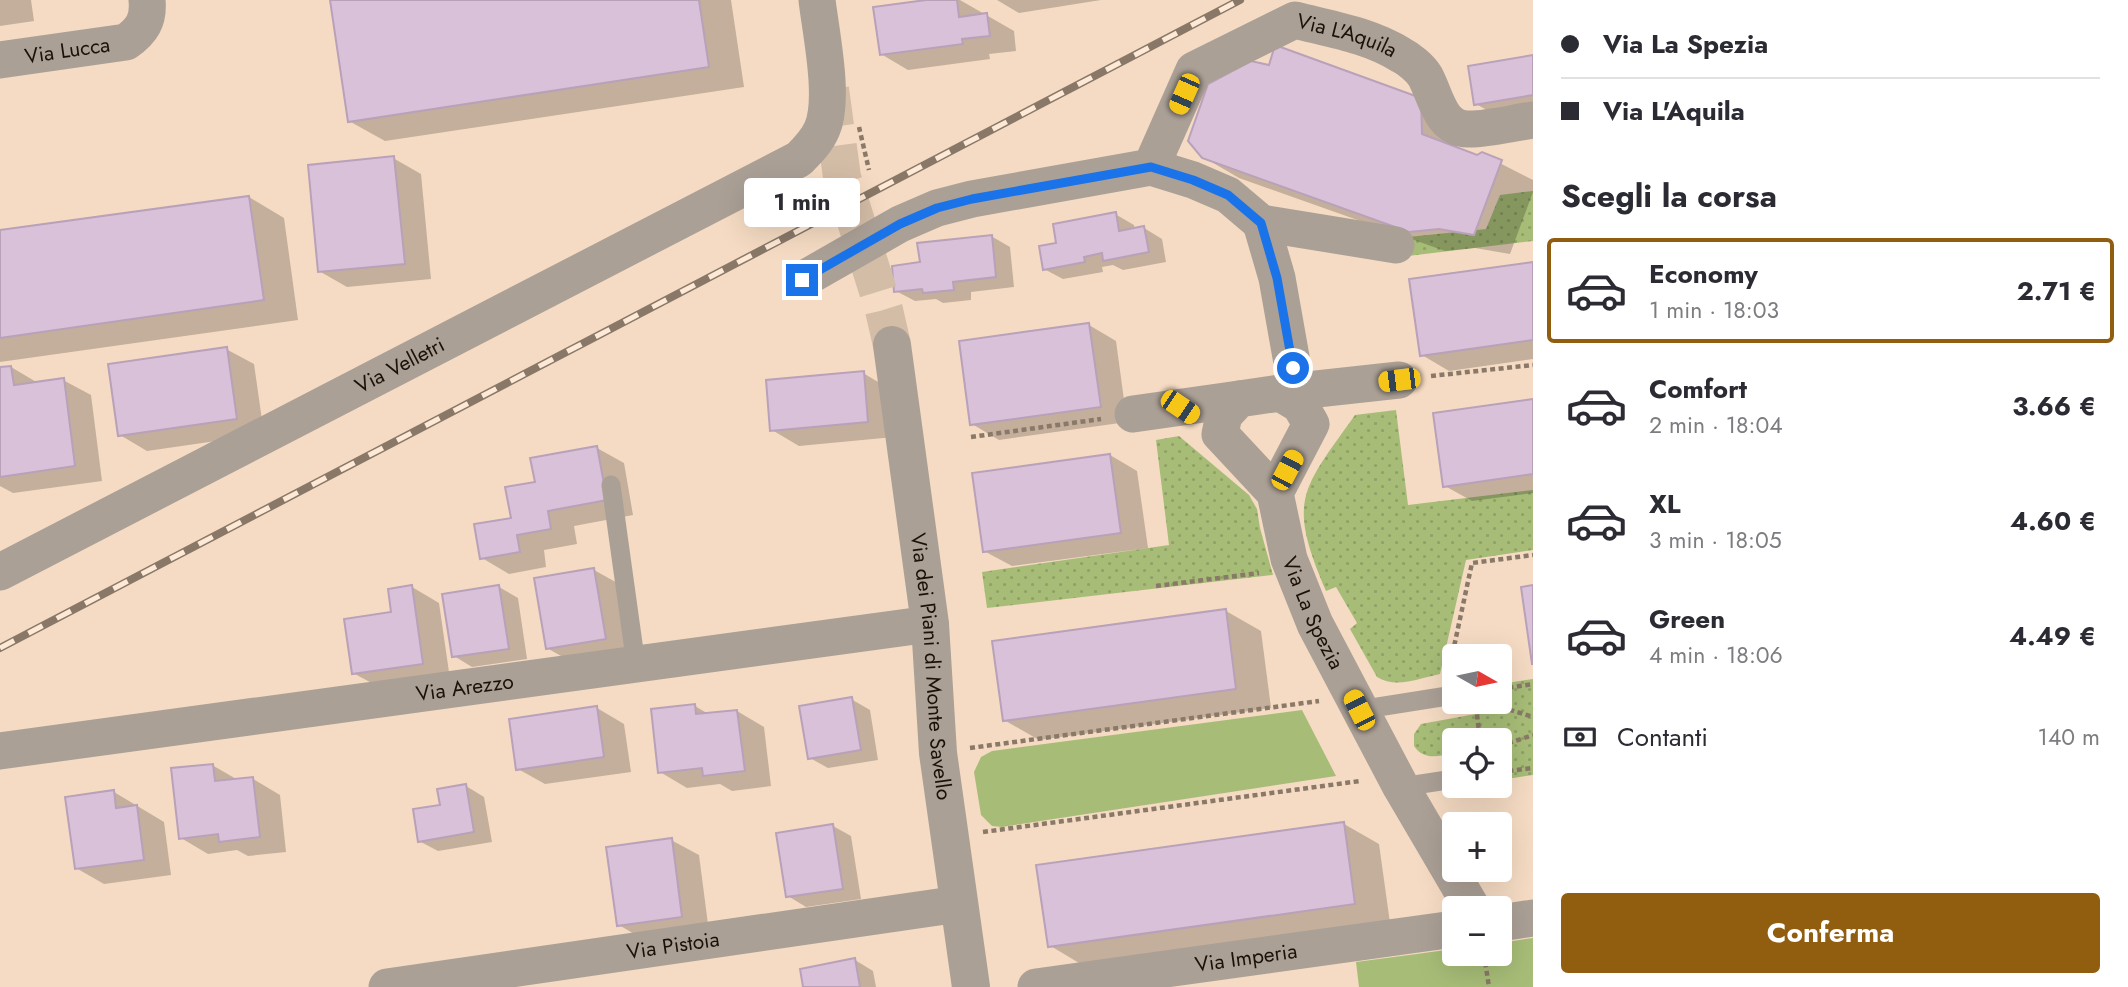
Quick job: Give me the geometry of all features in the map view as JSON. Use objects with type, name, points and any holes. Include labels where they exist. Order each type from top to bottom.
[{"type":"street","name":"Via Lucca","points":[[0,60],[126,42],[140,33],[146,22],[148,0]]},
{"type":"street","name":"Via Velletri","points":[[0,572],[799,159],[812,147],[827,116],[828,99],[817,0]]},
{"type":"street","name":"Via L'Aquila","points":[[1151,167],[1194,70],[1294,20],[1374,41],[1403,55],[1424,74],[1437,105],[1447,121],[1455,127],[1468,130],[1533,120]]},
{"type":"street","points":[[802,280],[900,224],[937,208],[972,199],[1151,167],[1193,180],[1228,195],[1261,223],[1396,245]]},
{"type":"street","points":[[1261,223],[1277,278],[1288,392],[1300,405],[1311,424]]},
{"type":"street","name":"Via dei Piani di Monte Savello","points":[[892,345],[930,624],[938,753],[971,987]]},
{"type":"street","points":[[1133,414],[1288,392],[1399,380]]},
{"type":"street","points":[[1275,493],[1311,424],[1339,387]]},
{"type":"street","points":[[1220,434],[1224,415],[1239,399]]},
{"type":"street","name":"Via La Spezia","points":[[1180,407],[1220,434],[1275,493],[1293,569],[1305,602],[1355,703],[1465,896]]},
{"type":"street","name":"Via Arezzo","points":[[0,751],[930,624]]},
{"type":"street","name":"Via Pistoia","points":[[387,987],[958,904]]},
{"type":"street","points":[[1512,921],[1533,918]]},
{"type":"street","name":"Via Imperia","points":[[1036,987],[1442,931]]},
{"type":"lane","points":[[611,485],[636,665]]},
{"type":"lane","points":[[1355,703],[1442,697]]},
{"type":"lane","points":[[1398,782],[1442,780]]},
{"type":"path","points":[[858,122],[869,170]]},
{"type":"path","points":[[1399,380],[1533,365]]},
{"type":"path","points":[[971,437],[1133,414]]},
{"type":"path","points":[[1458,644],[1472,563],[1533,555]]},
{"type":"path","points":[[1156,586],[1293,569]]},
{"type":"path","points":[[1512,687],[1533,684]]},
{"type":"path","points":[[938,753],[1355,703]]},
{"type":"path","points":[[1512,710],[1533,717]]},
{"type":"path","points":[[1512,742],[1533,735]]},
{"type":"path","points":[[1512,771],[1533,768]]},
{"type":"path","points":[[949,837],[1398,782]]},
{"type":"path","points":[[1485,966],[1489,987]]},
{"type":"green space","points":[[1533,191],[1533,241],[1408,256],[1408,237],[1486,229],[1500,195]]},
{"type":"green space","points":[[1396,410],[1408,505],[1533,490],[1533,550],[1466,560],[1447,644],[1442,644],[1440,674],[1400,682],[1377,677],[1350,629],[1357,623],[1336,587],[1326,591],[1306,536],[1304,515],[1312,480],[1355,415]]},
{"type":"green space","points":[[1179,436],[1249,495],[1257,509],[1273,575],[987,608],[982,572],[1169,545],[1156,440]]},
{"type":"green space","points":[[1533,679],[1533,775],[1512,778],[1512,728],[1442,728],[1442,755],[1427,756],[1414,746],[1414,734],[1421,724],[1476,714],[1512,714],[1512,682]]},
{"type":"green space","points":[[1302,710],[1336,776],[1002,827],[992,826],[981,815],[974,772],[981,757],[992,751]]},
{"type":"green space","points":[[1533,938],[1533,987],[1359,987],[1356,962],[1442,951],[1442,966],[1512,966],[1512,941]]},
{"type":"building","points":[[330,0],[699,0],[709,67],[348,122]]},
{"type":"building","points":[[926,0],[957,0],[959,17],[987,13],[990,36],[962,39],[963,44],[880,55],[873,7]]},
{"type":"building","points":[[1275,45],[1421,98],[1422,134],[1477,155],[1482,152],[1502,160],[1474,235],[1439,229],[1409,232],[1202,158],[1188,141],[1208,84],[1251,61],[1269,65]]},
{"type":"building","points":[[1533,55],[1533,95],[1474,105],[1468,66]]},
{"type":"building","points":[[394,156],[405,264],[318,272],[308,165]]},
{"type":"building","points":[[249,196],[264,300],[0,338],[0,230]]},
{"type":"building","points":[[1116,212],[1119,231],[1144,226],[1149,252],[1103,261],[1102,253],[1084,257],[1085,262],[1043,270],[1039,246],[1056,243],[1053,224]]},
{"type":"building","points":[[992,235],[996,277],[953,282],[954,290],[894,292],[892,266],[920,262],[917,243]]},
{"type":"building","points":[[1533,262],[1533,340],[1420,356],[1409,279]]},
{"type":"building","points":[[1089,323],[1101,407],[970,425],[959,341]]},
{"type":"building","points":[[227,347],[237,419],[118,436],[108,364]]},
{"type":"building","points":[[11,366],[14,385],[64,378],[75,466],[0,477],[0,367]]},
{"type":"building","points":[[864,371],[868,422],[770,431],[766,380]]},
{"type":"building","points":[[1533,399],[1533,474],[1443,487],[1433,413]]},
{"type":"building","points":[[597,446],[607,500],[548,511],[551,529],[517,535],[520,552],[480,559],[474,524],[511,518],[505,487],[535,482],[530,458]]},
{"type":"building","points":[[1110,454],[1121,533],[983,552],[972,473]]},
{"type":"building","points":[[594,568],[606,639],[546,649],[534,578]]},
{"type":"building","points":[[412,585],[423,664],[352,674],[344,619],[391,612],[388,589]]},
{"type":"building","points":[[499,585],[509,649],[452,657],[442,594]]},
{"type":"building","points":[[1533,585],[1533,664],[1532,664],[1521,587]]},
{"type":"building","points":[[1226,609],[1236,689],[1003,721],[992,641]]},
{"type":"building","points":[[852,697],[861,750],[808,759],[799,706]]},
{"type":"building","points":[[695,704],[696,714],[737,710],[745,771],[703,776],[702,768],[658,773],[651,709]]},
{"type":"building","points":[[597,706],[604,757],[516,770],[509,719]]},
{"type":"building","points":[[213,764],[215,781],[253,777],[260,837],[219,842],[218,834],[179,839],[171,768]]},
{"type":"building","points":[[466,784],[474,832],[418,842],[413,809],[440,805],[437,789]]},
{"type":"building","points":[[114,790],[116,808],[137,805],[144,860],[75,869],[65,797]]},
{"type":"building","points":[[1344,822],[1355,904],[1048,947],[1036,865]]},
{"type":"building","points":[[833,824],[843,889],[786,897],[776,833]]},
{"type":"building","points":[[672,838],[682,917],[617,926],[606,847]]},
{"type":"building","points":[[855,958],[860,987],[803,987],[800,969]]},
{"type":"tunnel","points":[[830,89],[842,177],[884,310],[892,345]]},
{"type":"railway","points":[[0,648],[1240,0]]},
{"type":"route","points":[[802,280],[924,212],[972,199],[1151,167],[1193,180],[1228,195],[1261,223],[1277,278],[1293,368]]}]
